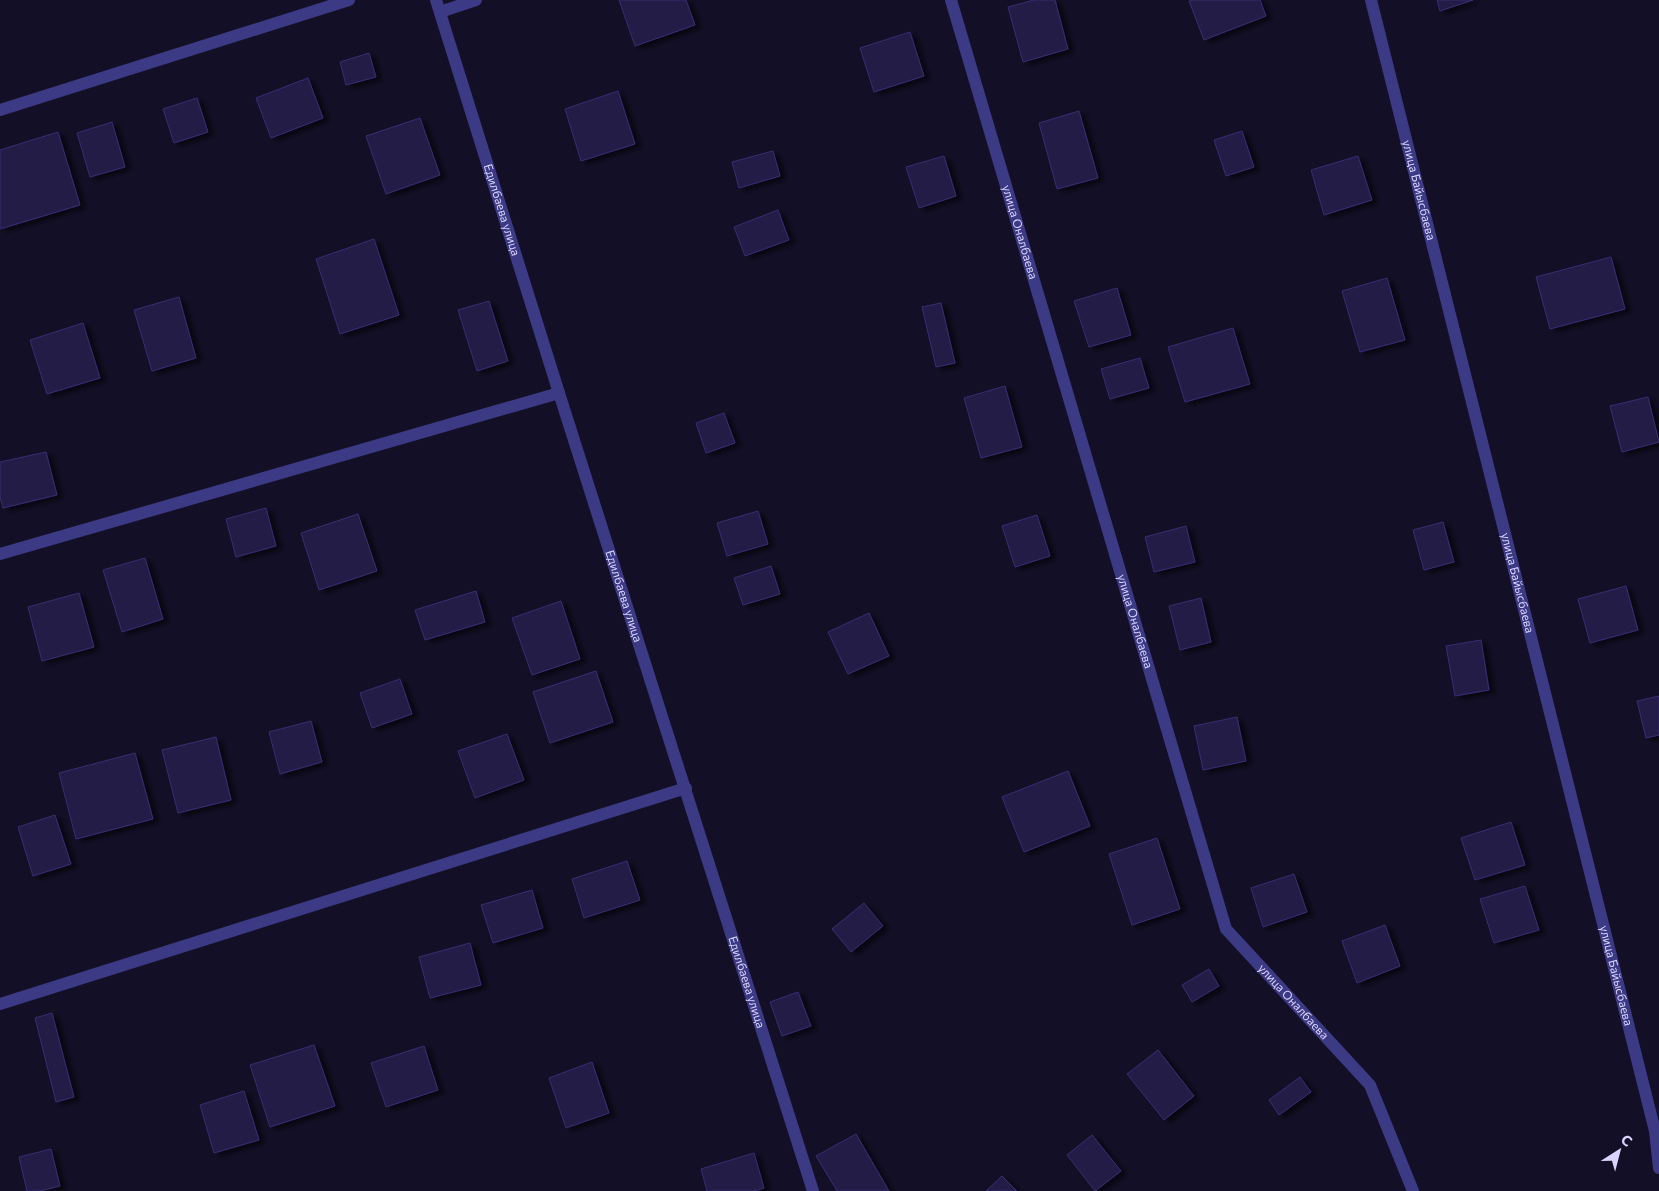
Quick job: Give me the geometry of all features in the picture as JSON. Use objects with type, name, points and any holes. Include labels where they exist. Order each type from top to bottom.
[{"type":"street","points":[[0,110],[349,0]]},
{"type":"street","points":[[438,6],[476,0]]},
{"type":"street","name":"улица Оналбаева","points":[[951,0],[1226,929],[1370,1085],[1412,1191]]},
{"type":"street","name":"улица Байысбаева","points":[[1371,0],[1652,1121],[1659,1168]]},
{"type":"street","name":"Едилбаева улица","points":[[438,6],[813,1191]]},
{"type":"street","points":[[0,554],[559,393]]},
{"type":"street","points":[[0,1004],[686,788]]},
{"type":"building","points":[[619,0],[686,0],[695,25],[635,46]]},
{"type":"building","points":[[1034,0],[1055,0],[1068,49],[1023,62],[1008,7]]},
{"type":"building","points":[[1260,0],[1266,16],[1204,40],[1189,1]]},
{"type":"building","points":[[1437,0],[1473,0],[1440,11]]},
{"type":"building","points":[[910,32],[924,76],[874,92],[860,48]]},
{"type":"building","points":[[369,53],[376,77],[346,85],[340,62]]},
{"type":"building","points":[[308,78],[323,118],[271,138],[256,98]]},
{"type":"building","points":[[618,91],[635,144],[581,161],[565,109]]},
{"type":"building","points":[[197,98],[208,132],[174,143],[163,109]]},
{"type":"building","points":[[1079,111],[1098,178],[1057,189],[1039,123]]},
{"type":"building","points":[[420,118],[440,175],[386,194],[366,136]]},
{"type":"building","points":[[112,122],[125,167],[90,177],[77,133]]},
{"type":"building","points":[[1242,131],[1254,167],[1226,176],[1214,140]]},
{"type":"building","points":[[58,132],[80,205],[0,229],[0,150]]},
{"type":"building","points":[[773,151],[780,176],[739,188],[732,162]]},
{"type":"building","points":[[944,156],[956,196],[919,208],[906,167]]},
{"type":"building","points":[[1358,156],[1372,200],[1324,215],[1311,170]]},
{"type":"building","points":[[778,210],[789,240],[745,256],[734,227]]},
{"type":"building","points":[[374,239],[399,315],[340,334],[316,259]]},
{"type":"building","points":[[1611,257],[1625,309],[1550,329],[1536,277]]},
{"type":"building","points":[[1387,278],[1405,340],[1360,352],[1342,291]]},
{"type":"building","points":[[1117,288],[1131,335],[1089,347],[1074,301]]},
{"type":"building","points":[[179,297],[196,358],[152,371],[134,310]]},
{"type":"building","points":[[489,301],[508,361],[477,371],[458,310]]},
{"type":"building","points":[[941,303],[955,363],[936,367],[922,307]]},
{"type":"building","points":[[83,323],[100,378],[47,394],[30,340]]},
{"type":"building","points":[[1233,328],[1250,384],[1185,402],[1168,347]]},
{"type":"building","points":[[1140,358],[1149,388],[1110,399],[1101,369]]},
{"type":"building","points":[[1005,386],[1022,447],[981,458],[964,398]]},
{"type":"building","points":[[1648,397],[1659,442],[1622,452],[1610,406]]},
{"type":"building","points":[[724,413],[735,443],[706,453],[696,423]]},
{"type":"building","points":[[46,452],[57,495],[3,508],[0,497],[0,462]]},
{"type":"building","points":[[266,508],[276,546],[236,557],[226,519]]},
{"type":"building","points":[[758,511],[768,544],[727,556],[717,523]]},
{"type":"building","points":[[358,514],[377,571],[319,590],[301,533]]},
{"type":"building","points":[[1037,515],[1050,556],[1015,567],[1002,526]]},
{"type":"building","points":[[1443,522],[1454,562],[1424,570],[1413,530]]},
{"type":"building","points":[[1186,526],[1195,562],[1154,572],[1145,537]]},
{"type":"building","points":[[145,558],[163,619],[122,632],[103,570]]},
{"type":"building","points":[[771,566],[780,594],[743,605],[734,578]]},
{"type":"building","points":[[1626,586],[1638,630],[1590,643],[1578,599]]},
{"type":"building","points":[[476,591],[485,622],[425,640],[415,610]]},
{"type":"building","points":[[79,593],[94,647],[42,661],[28,607]]},
{"type":"building","points":[[1201,598],[1211,642],[1180,650],[1169,606]]},
{"type":"building","points":[[561,601],[580,659],[532,675],[512,618]]},
{"type":"building","points":[[869,613],[889,656],[848,674],[828,632]]},
{"type":"building","points":[[1481,640],[1489,690],[1455,696],[1446,646]]},
{"type":"building","points":[[596,671],[613,722],[550,743],[533,692]]},
{"type":"building","points":[[400,679],[412,714],[372,728],[360,693]]},
{"type":"building","points":[[1659,696],[1659,735],[1646,738],[1637,701]]},
{"type":"building","points":[[1237,717],[1246,761],[1203,770],[1194,726]]},
{"type":"building","points":[[311,721],[322,762],[280,774],[269,732]]},
{"type":"building","points":[[507,734],[524,780],[475,798],[458,751]]},
{"type":"building","points":[[216,737],[231,800],[178,813],[162,750]]},
{"type":"building","points":[[135,753],[153,819],[76,839],[59,773]]},
{"type":"building","points":[[1068,771],[1090,826],[1024,852],[1002,797]]},
{"type":"building","points":[[55,815],[71,864],[33,876],[18,827]]},
{"type":"building","points":[[1511,822],[1525,865],[1475,880],[1461,838]]},
{"type":"building","points":[[1157,838],[1180,909],[1132,925],[1109,854]]},
{"type":"building","points":[[627,861],[640,900],[584,918],[572,879]]},
{"type":"building","points":[[1294,874],[1307,912],[1263,927],[1251,888]]},
{"type":"building","points":[[1525,886],[1539,930],[1494,943],[1480,899]]},
{"type":"building","points":[[532,890],[543,928],[493,943],[481,905]]},
{"type":"building","points":[[864,903],[883,926],[851,952],[832,929]]},
{"type":"building","points":[[1385,925],[1400,966],[1357,983],[1342,941]]},
{"type":"building","points":[[470,943],[481,985],[430,998],[419,957]]},
{"type":"building","points":[[1209,969],[1219,986],[1192,1002],[1182,985]]},
{"type":"building","points":[[798,992],[811,1026],[782,1036],[770,1002]]},
{"type":"building","points":[[52,1013],[74,1097],[56,1102],[35,1018]]},
{"type":"building","points":[[314,1045],[335,1106],[270,1127],[250,1065]]},
{"type":"building","points":[[424,1046],[438,1090],[386,1107],[371,1063]]},
{"type":"building","points":[[1158,1050],[1194,1096],[1164,1120],[1127,1074]]},
{"type":"building","points":[[592,1062],[609,1113],[566,1128],[549,1078]]},
{"type":"building","points":[[1300,1077],[1311,1092],[1279,1115],[1269,1100]]},
{"type":"building","points":[[244,1091],[259,1140],[214,1153],[200,1105]]},
{"type":"building","points":[[856,1134],[889,1191],[837,1191],[816,1156]]},
{"type":"building","points":[[1092,1135],[1121,1171],[1095,1191],[1067,1155]]},
{"type":"building","points":[[51,1149],[60,1186],[40,1191],[27,1191],[19,1157]]},
{"type":"building","points":[[754,1153],[764,1188],[755,1191],[707,1191],[701,1169]]},
{"type":"building","points":[[1002,1176],[1017,1191],[986,1191]]}]
